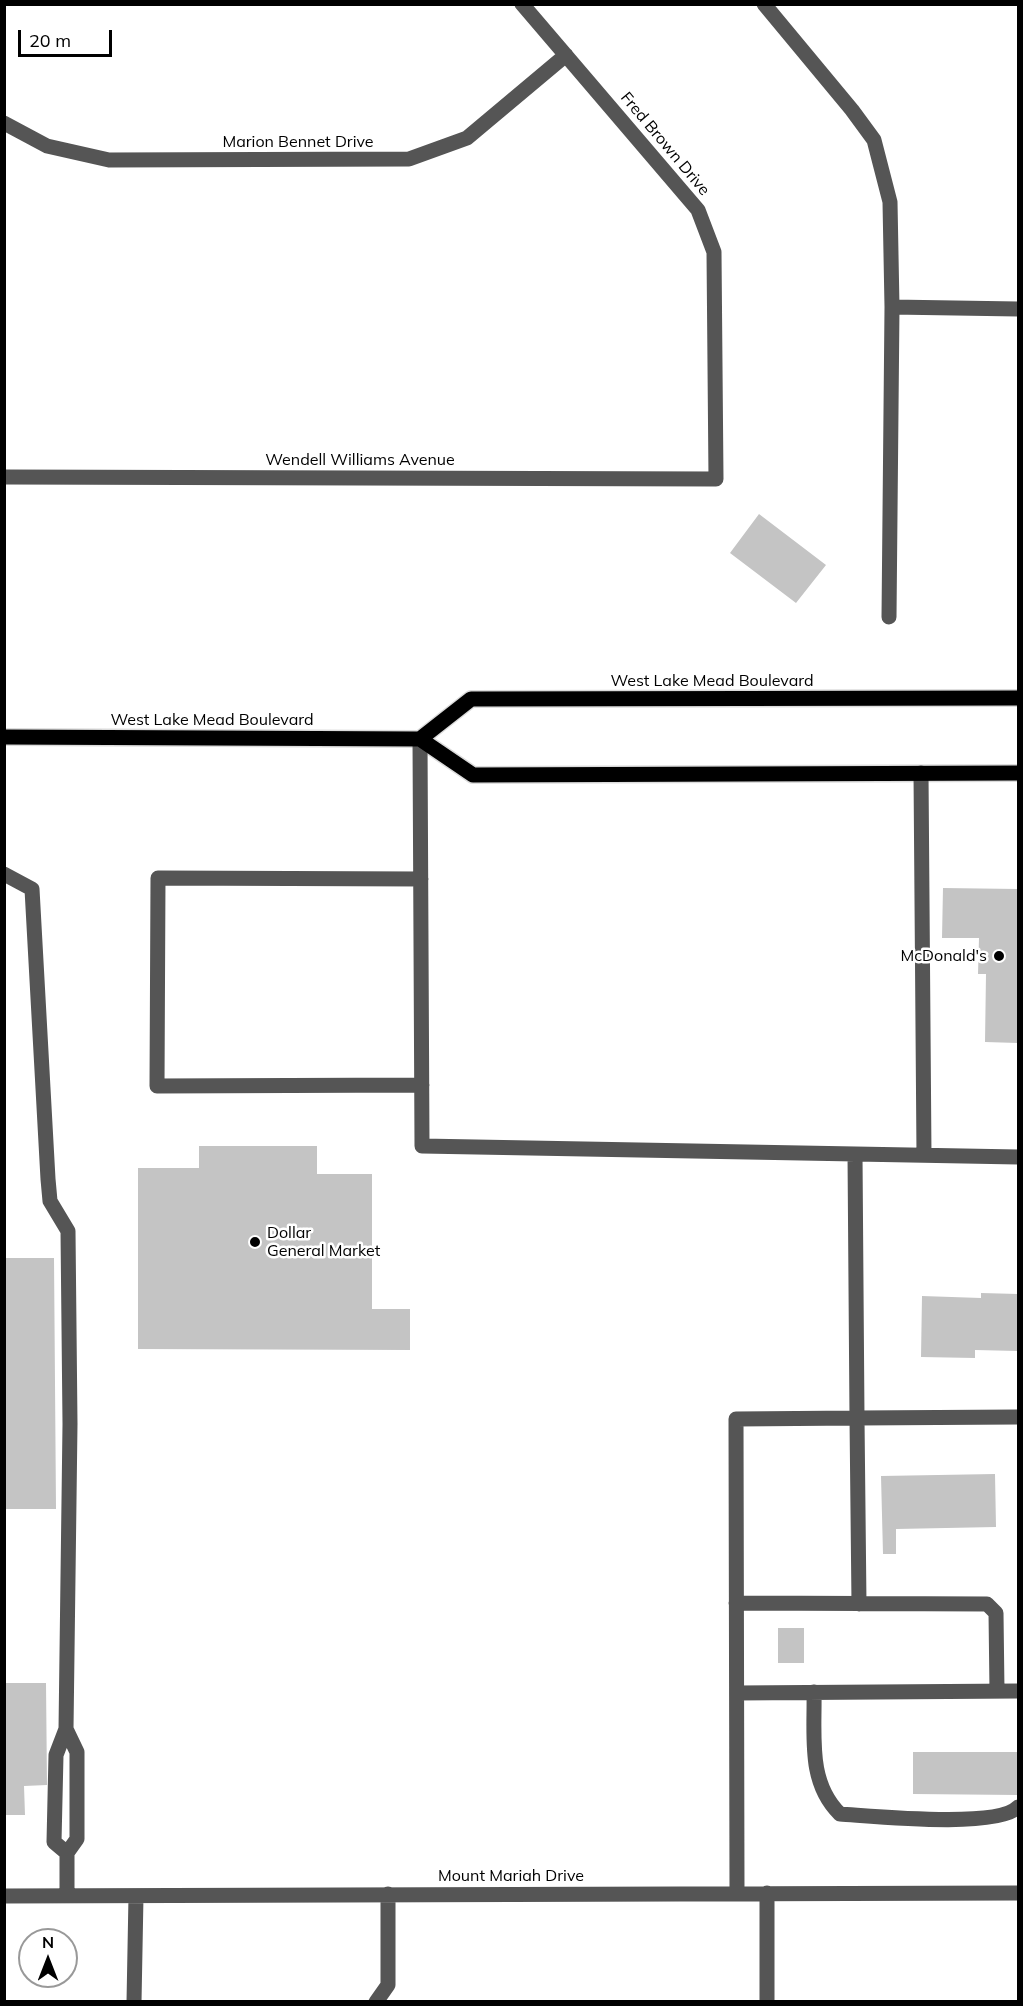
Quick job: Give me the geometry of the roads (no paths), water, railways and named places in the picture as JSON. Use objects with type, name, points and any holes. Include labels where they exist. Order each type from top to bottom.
[{"type":"main road","name":"West Lake Mead Boulevard","points":[[4,737],[420,740],[471,699],[1018,699]]},
{"type":"main road","points":[[420,740],[473,775],[1018,773]]},
{"type":"street","name":"Fred Brown Drive","points":[[522,4],[698,210],[714,252],[716,479]]},
{"type":"street","points":[[765,4],[874,140],[890,202],[892,307],[889,617]]},
{"type":"street","name":"Marion Bennet Drive","points":[[4,123],[47,146],[109,160],[409,159],[467,138],[566,55]]},
{"type":"street","points":[[892,307],[1018,309]]},
{"type":"street","name":"Wendell Williams Avenue","points":[[4,477],[716,479]]},
{"type":"street","points":[[420,740],[422,1146],[1018,1157]]},
{"type":"street","points":[[921,773],[924,1155]]},
{"type":"street","points":[[4,874],[32,889],[50,1201],[68,1231],[70,1424],[66,1729],[56,1755],[54,1842],[67,1853]]},
{"type":"street","points":[[421,879],[158,878],[157,1086],[422,1085]]},
{"type":"street","points":[[855,1154],[859,1604]]},
{"type":"street","points":[[737,1893],[736,1419],[1018,1417]]},
{"type":"street","points":[[736,1603],[987,1604],[996,1613],[997,1691]]},
{"type":"street","points":[[737,1693],[1018,1691]]},
{"type":"street","points":[[814,1692],[818,1781],[827,1802],[840,1814],[923,1819],[996,1818],[1018,1807]]},
{"type":"street","points":[[66,1729],[77,1752],[77,1839],[67,1853],[67,1896]]},
{"type":"street","points":[[767,1893],[767,2001]]},
{"type":"street","name":"Mount Mariah Drive","points":[[4,1896],[1018,1893]]},
{"type":"street","points":[[376,2001],[388,1985],[388,1894]]},
{"type":"street","points":[[134,2001],[136,1896]]},
{"type":"place","name":"McDonald's","points":[[999,956]]},
{"type":"place","name":"Dollar General Market","points":[[255,1242]]}]
